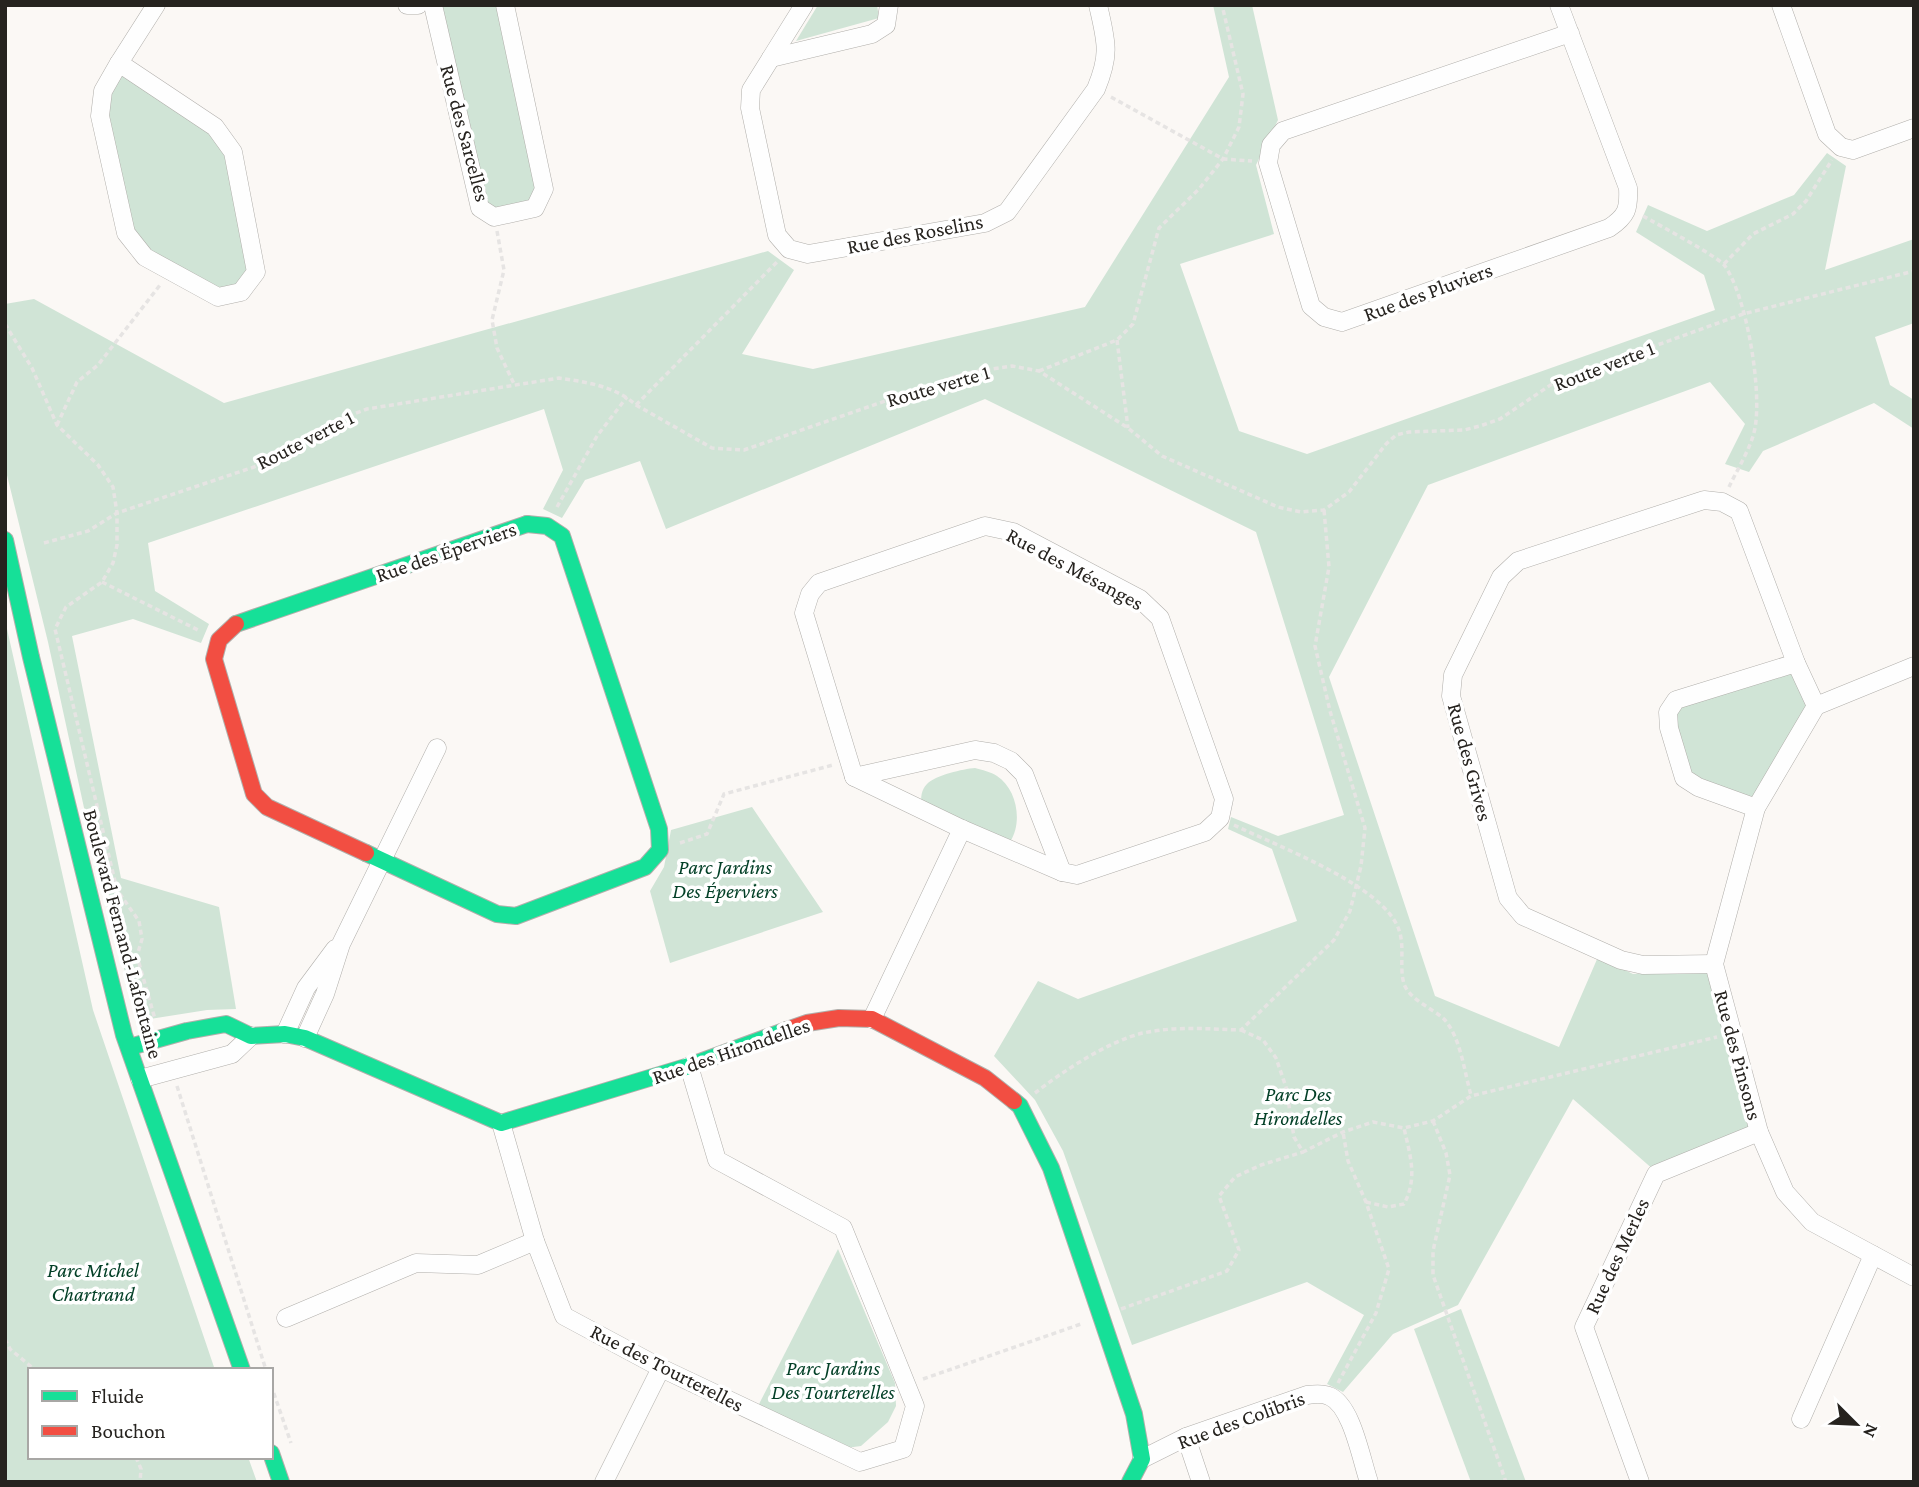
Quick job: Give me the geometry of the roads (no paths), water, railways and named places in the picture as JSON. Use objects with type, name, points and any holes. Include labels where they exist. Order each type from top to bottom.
[{"type":"street","points":[[119,64],[215,127],[233,152],[256,272],[242,292],[218,297],[145,257],[126,233],[100,116],[103,91],[119,64],[156,5]]},
{"type":"street","points":[[407,5],[418,5]]},
{"type":"street","name":"Rue des Sarcelles","points":[[433,5],[480,208],[494,217],[535,208],[544,189],[505,5]]},
{"type":"street","points":[[771,58],[804,5]]},
{"type":"street","points":[[771,58],[872,34],[886,24],[889,5]]},
{"type":"street","name":"Rue des Roselins","points":[[771,58],[751,90],[750,108],[777,235],[789,249],[808,254],[985,223],[1007,212],[1096,89],[1105,66],[1107,46],[1098,5]]},
{"type":"street","points":[[1559,5],[1570,33]]},
{"type":"street","points":[[1781,5],[1827,134],[1841,147],[1853,150],[1914,128]]},
{"type":"street","name":"Rue des Pluviers","points":[[1570,33],[1628,188],[1629,207],[1620,220],[1609,228],[1342,322],[1324,317],[1311,306],[1268,163],[1271,145],[1283,131],[1570,33]]},
{"type":"street","name":"Rue des Grives","points":[[1714,964],[1643,965],[1621,960],[1523,916],[1508,898],[1451,696],[1453,675],[1501,577],[1518,561],[1704,500],[1722,502],[1739,511],[1796,663]]},
{"type":"street","name":"Rue des Éperviers","points":[[527,524],[547,526],[562,536],[659,829],[660,850],[645,867],[516,916],[497,914],[382,861],[267,807],[254,794],[214,659],[219,640],[232,625],[527,524]]},
{"type":"street","name":"Rue des Mésanges","points":[[851,769],[804,613],[810,594],[819,583],[985,526],[1013,533],[1140,599],[1160,618],[1224,799],[1220,818],[1205,832],[1077,875],[1062,872]]},
{"type":"street","name":"Boulevard Fernand-Lafontaine","points":[[5,540],[124,1035],[241,1368]]},
{"type":"street","points":[[1756,808],[1698,787],[1684,778],[1668,712],[1676,700],[1796,663],[1815,706],[1914,666]]},
{"type":"street","name":"Rue des Pinsons","points":[[1815,706],[1756,808],[1714,964],[1759,1132],[1785,1192],[1812,1222],[1914,1278]]},
{"type":"street","points":[[305,1038],[325,994],[341,944],[437,748]]},
{"type":"street","points":[[851,769],[975,750],[994,753],[1011,761],[1024,774],[1062,872]]},
{"type":"street","points":[[851,769],[962,829],[1062,872]]},
{"type":"street","points":[[872,1019],[962,829]]},
{"type":"street","points":[[285,1034],[310,980],[330,953],[341,944]]},
{"type":"street","name":"Rue des Hirondelles","points":[[501,1123],[689,1066],[807,1023],[839,1018],[872,1019],[985,1077],[1020,1105],[1051,1168],[1134,1414],[1142,1459]]},
{"type":"street","points":[[130,1047],[226,1024],[251,1036],[285,1034],[305,1038],[501,1123]]},
{"type":"street","points":[[140,1079],[232,1054],[251,1036]]},
{"type":"street","name":"Rue des Tourterelles","points":[[501,1123],[535,1241],[564,1316],[661,1368],[860,1462],[903,1449],[915,1406],[843,1228],[717,1160],[689,1066]]},
{"type":"street","name":"Rue des Merles","points":[[1640,1482],[1584,1327],[1656,1174],[1759,1132]]},
{"type":"street","points":[[286,1318],[416,1263],[478,1265],[535,1241]]},
{"type":"street","points":[[1801,1419],[1873,1255]]},
{"type":"street","points":[[604,1482],[661,1368]]},
{"type":"street","name":"Rue des Colibris","points":[[1142,1459],[1186,1437],[1307,1395],[1319,1394],[1330,1396],[1346,1410],[1369,1482]]},
{"type":"street","points":[[1186,1437],[1201,1482]]},
{"type":"street","points":[[273,1458],[282,1482]]},
{"type":"street","points":[[1130,1482],[1142,1459]]},
{"type":"park label","name":"Parc Jardins Des Éperviers","points":[[725,879]]},
{"type":"park label","name":"Parc Des Hirondelles","points":[[1298,1106]]},
{"type":"park label","name":"Parc Michel Chartrand","points":[[93,1282]]},
{"type":"park label","name":"Parc Jardins Des Tourterelles","points":[[833,1380]]}]
